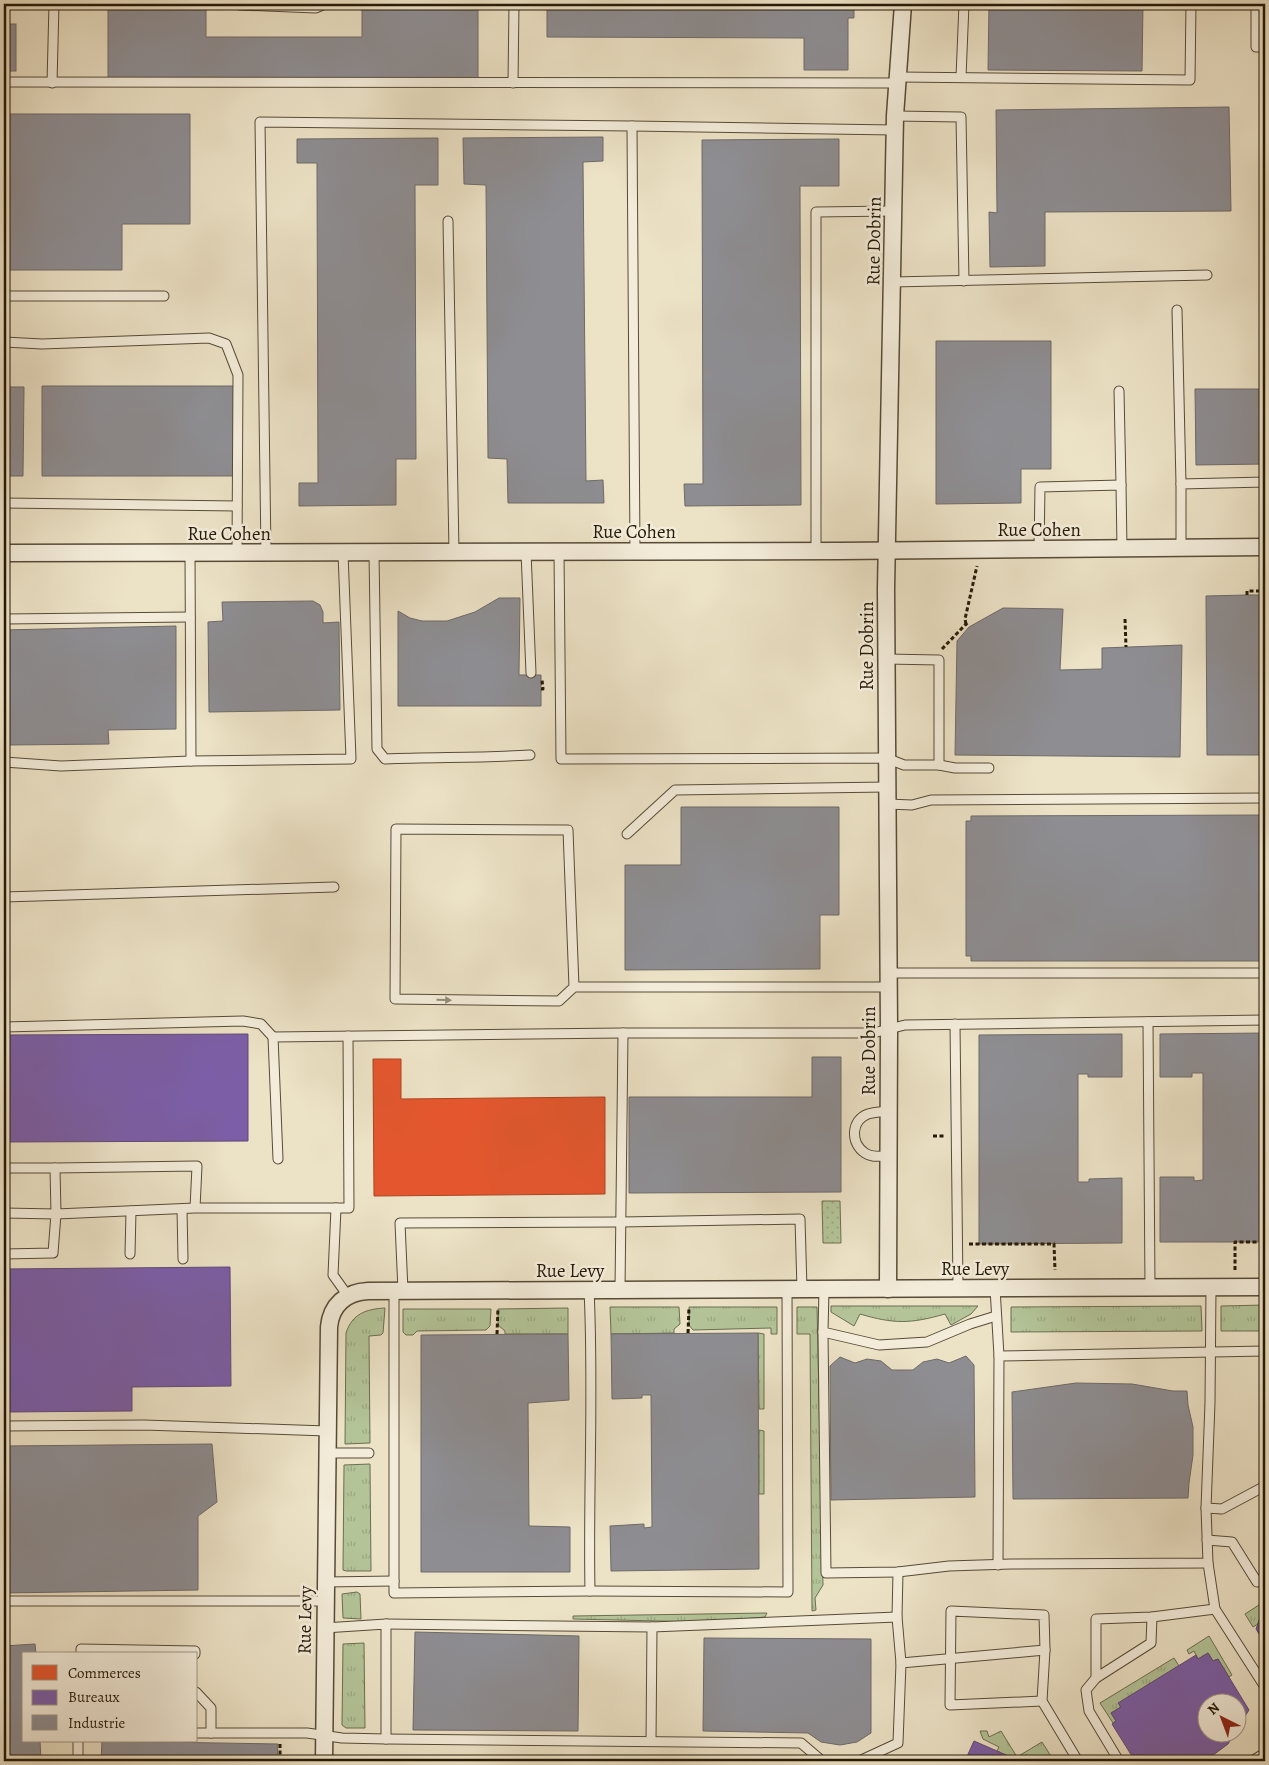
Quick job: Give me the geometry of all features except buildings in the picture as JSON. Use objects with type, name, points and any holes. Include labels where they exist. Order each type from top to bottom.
[{"type":"street","name":"Rue Dobrin","points":[[888,1289],[887,550],[895,123],[902,4]]},
{"type":"street","name":"Rue Cohen","points":[[4,553],[816,551],[1265,547]]},
{"type":"street","name":"Rue Levy","points":[[324,1761],[326,1453],[330,1320],[335,1307],[348,1296],[360,1291],[1265,1287]]},
{"type":"lane","points":[[52,83],[54,4]]},
{"type":"lane","points":[[238,4],[240,6],[316,8],[325,4]]},
{"type":"lane","points":[[513,83],[514,4]]},
{"type":"lane","points":[[961,78],[964,4]]},
{"type":"lane","points":[[4,82],[513,83],[961,78],[1190,80],[1191,4]]},
{"type":"lane","points":[[1256,4],[1256,47],[1265,47]]},
{"type":"lane","points":[[266,553],[260,122],[632,126],[895,123],[961,117],[964,281]]},
{"type":"lane","points":[[632,126],[635,551]]},
{"type":"lane","points":[[816,551],[816,212],[893,211]]},
{"type":"lane","points":[[448,221],[454,552]]},
{"type":"lane","points":[[892,282],[1207,275]]},
{"type":"lane","points":[[4,296],[164,296]]},
{"type":"lane","points":[[1178,310],[1181,548]]},
{"type":"lane","points":[[4,342],[42,344],[210,338],[226,344],[238,375],[237,553]]},
{"type":"lane","points":[[1119,391],[1122,548]]},
{"type":"lane","points":[[1181,484],[1265,482]]},
{"type":"lane","points":[[1039,548],[1040,486],[1121,485]]},
{"type":"lane","points":[[4,503],[237,506]]},
{"type":"lane","points":[[374,552],[377,749],[385,759],[530,755]]},
{"type":"lane","points":[[526,552],[531,673]]},
{"type":"lane","points":[[559,552],[561,759],[886,758],[904,765],[989,768]]},
{"type":"lane","points":[[190,553],[191,761]]},
{"type":"lane","points":[[4,762],[61,766],[191,761],[350,759],[343,553]]},
{"type":"lane","points":[[4,619],[190,617]]},
{"type":"lane","points":[[886,659],[940,660],[939,765]]},
{"type":"lane","points":[[627,834],[675,790],[887,787]]},
{"type":"lane","points":[[886,804],[912,805],[931,800],[1265,798]]},
{"type":"lane","points":[[574,987],[568,830],[396,829],[395,999],[560,1001],[574,987],[1265,973]]},
{"type":"lane","points":[[4,897],[334,888]]},
{"type":"lane","points":[[273,1036],[623,1032],[873,1033],[905,1025],[1265,1020]]},
{"type":"lane","points":[[4,1027],[243,1021],[261,1024],[273,1036],[278,1159]]},
{"type":"lane","points":[[1148,1022],[1150,1287]]},
{"type":"lane","points":[[955,1024],[958,1288]]},
{"type":"lane","points":[[620,1290],[623,1032]]},
{"type":"lane","points":[[4,1214],[56,1214],[195,1208],[349,1208],[348,1036]]},
{"type":"lane","points":[[888,1111],[872,1113],[863,1117],[857,1123],[854,1133],[858,1146],[865,1153],[872,1156],[888,1156]]},
{"type":"lane","points":[[4,1168],[197,1166],[195,1208]]},
{"type":"lane","points":[[4,1254],[53,1254],[56,1214],[55,1168]]},
{"type":"lane","points":[[336,1208],[333,1275],[348,1296]]},
{"type":"lane","points":[[182,1209],[182,1259]]},
{"type":"lane","points":[[130,1254],[131,1211]]},
{"type":"lane","points":[[800,1219],[795,1289],[788,1592],[590,1591],[394,1593],[400,1223],[621,1222],[800,1219]]},
{"type":"lane","points":[[1211,1287],[1210,1403],[1206,1508],[1208,1564],[1215,1609],[1265,1687]]},
{"type":"lane","points":[[995,1288],[998,1356],[998,1565]]},
{"type":"lane","points":[[824,1289],[826,1573],[898,1572],[949,1566],[1208,1564]]},
{"type":"lane","points":[[589,1290],[591,1400],[590,1591]]},
{"type":"lane","points":[[824,1332],[879,1345],[927,1342],[970,1324],[996,1316]]},
{"type":"lane","points":[[998,1356],[1265,1351]]},
{"type":"lane","points":[[4,1426],[144,1425],[327,1431]]},
{"type":"lane","points":[[326,1453],[369,1453]]},
{"type":"lane","points":[[1206,1508],[1222,1509],[1265,1486]]},
{"type":"lane","points":[[1207,1540],[1232,1542],[1257,1582],[1265,1577]]},
{"type":"lane","points":[[858,1761],[898,1743],[901,1663],[897,1618],[898,1572]]},
{"type":"lane","points":[[325,1582],[394,1581]]},
{"type":"lane","points":[[4,1601],[324,1601]]},
{"type":"lane","points":[[1096,1678],[1096,1619],[1152,1617],[1215,1609]]},
{"type":"lane","points":[[1042,1702],[950,1705],[951,1611],[1044,1615],[1042,1702],[1078,1761]]},
{"type":"lane","points":[[1119,1761],[1089,1711],[1086,1690],[1096,1678],[1151,1643],[1152,1617]]},
{"type":"lane","points":[[324,1628],[386,1624],[652,1627],[897,1618]]},
{"type":"lane","points":[[386,1624],[386,1739]]},
{"type":"lane","points":[[651,1741],[652,1627]]},
{"type":"lane","points":[[80,1652],[81,1649],[195,1652]]},
{"type":"lane","points":[[901,1663],[1044,1650]]},
{"type":"lane","points":[[198,1694],[211,1708],[210,1733]]},
{"type":"lane","points":[[198,1733],[307,1733],[386,1739],[802,1743],[822,1761]]},
{"type":"lane","points":[[78,1742],[78,1761]]},
{"type":"lane","points":[[1252,1761],[1265,1753]]},
{"type":"path","points":[[942,648],[967,625],[965,619],[977,568]]},
{"type":"path","points":[[1247,596],[1247,591],[1265,590]]},
{"type":"path","points":[[1126,619],[1126,647]]},
{"type":"path","points":[[541,689],[543,688],[542,678]]},
{"type":"path","points":[[1235,1270],[1235,1242],[1265,1242]]},
{"type":"path","points":[[968,1244],[1054,1244],[1055,1270]]},
{"type":"path","points":[[688,1333],[689,1307]]},
{"type":"path","points":[[497,1334],[498,1308]]},
{"type":"green space","points":[[822,1201],[840,1201],[841,1243],[823,1243]]},
{"type":"green space","points":[[1265,1305],[1265,1331],[1221,1331],[1221,1306]]},
{"type":"green space","points":[[831,1306],[978,1306],[971,1314],[951,1325],[945,1314],[922,1320],[902,1322],[883,1320],[860,1314],[854,1326],[831,1312]]},
{"type":"green space","points":[[1201,1306],[1202,1331],[1011,1332],[1011,1307]]},
{"type":"green space","points":[[610,1307],[679,1307],[680,1324],[674,1329],[674,1333],[611,1334]]},
{"type":"green space","points":[[689,1307],[777,1307],[777,1334],[771,1334],[771,1328],[693,1330],[689,1325]]},
{"type":"green space","points":[[797,1307],[817,1307],[823,1585],[815,1598],[816,1610],[812,1611],[810,1334],[797,1334]]},
{"type":"green space","points":[[385,1308],[383,1333],[381,1335],[369,1336],[370,1443],[345,1444],[346,1333],[356,1317],[366,1311]]},
{"type":"green space","points":[[568,1308],[568,1334],[505,1334],[505,1331],[498,1325],[498,1309]]},
{"type":"green space","points":[[403,1309],[491,1309],[490,1326],[486,1330],[417,1331],[413,1335],[406,1335],[403,1332]]},
{"type":"green space","points":[[758,1333],[764,1334],[764,1409],[759,1409]]},
{"type":"green space","points":[[759,1430],[764,1431],[764,1494],[759,1494]]},
{"type":"green space","points":[[370,1464],[371,1571],[346,1571],[343,1570],[344,1465]]},
{"type":"green space","points":[[357,1592],[360,1594],[361,1619],[343,1618],[342,1594]]},
{"type":"green space","points":[[1265,1601],[1265,1613],[1261,1615],[1258,1624],[1253,1627],[1245,1614]]},
{"type":"green space","points":[[767,1613],[765,1617],[703,1622],[573,1619],[573,1616]]},
{"type":"green space","points":[[1209,1636],[1232,1675],[1229,1677],[1218,1659],[1213,1661],[1208,1653],[1198,1659],[1194,1651],[1189,1654],[1187,1650]]},
{"type":"green space","points":[[364,1643],[365,1728],[346,1728],[342,1725],[343,1644]]},
{"type":"green space","points":[[1174,1658],[1179,1666],[1119,1704],[1121,1707],[1111,1713],[1116,1721],[1113,1723],[1100,1703]]},
{"type":"green space","points":[[980,1731],[987,1731],[989,1737],[1001,1731],[1017,1757],[1042,1742],[1054,1761],[1019,1761],[997,1751],[999,1747],[983,1739]]}]
